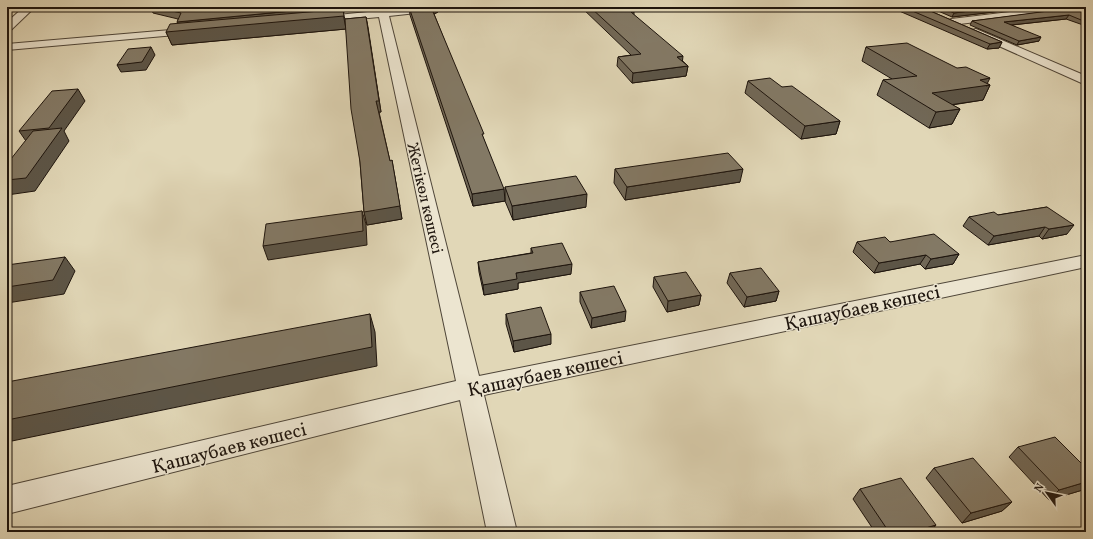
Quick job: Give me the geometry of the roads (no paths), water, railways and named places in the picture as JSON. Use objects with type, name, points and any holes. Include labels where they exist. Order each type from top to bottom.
[{"type":"street","points":[[7,28],[30,7]]},
{"type":"street","points":[[305,21],[382,10],[444,7]]},
{"type":"street","points":[[951,22],[1068,7],[1086,15]]},
{"type":"street","name":"Жетікөл көшесі","points":[[382,10],[502,532]]},
{"type":"street","points":[[938,16],[1086,81]]},
{"type":"street","points":[[7,47],[204,31]]},
{"type":"street","name":"Қашаубаев көшесі","points":[[7,500],[470,388],[1086,261]]}]
